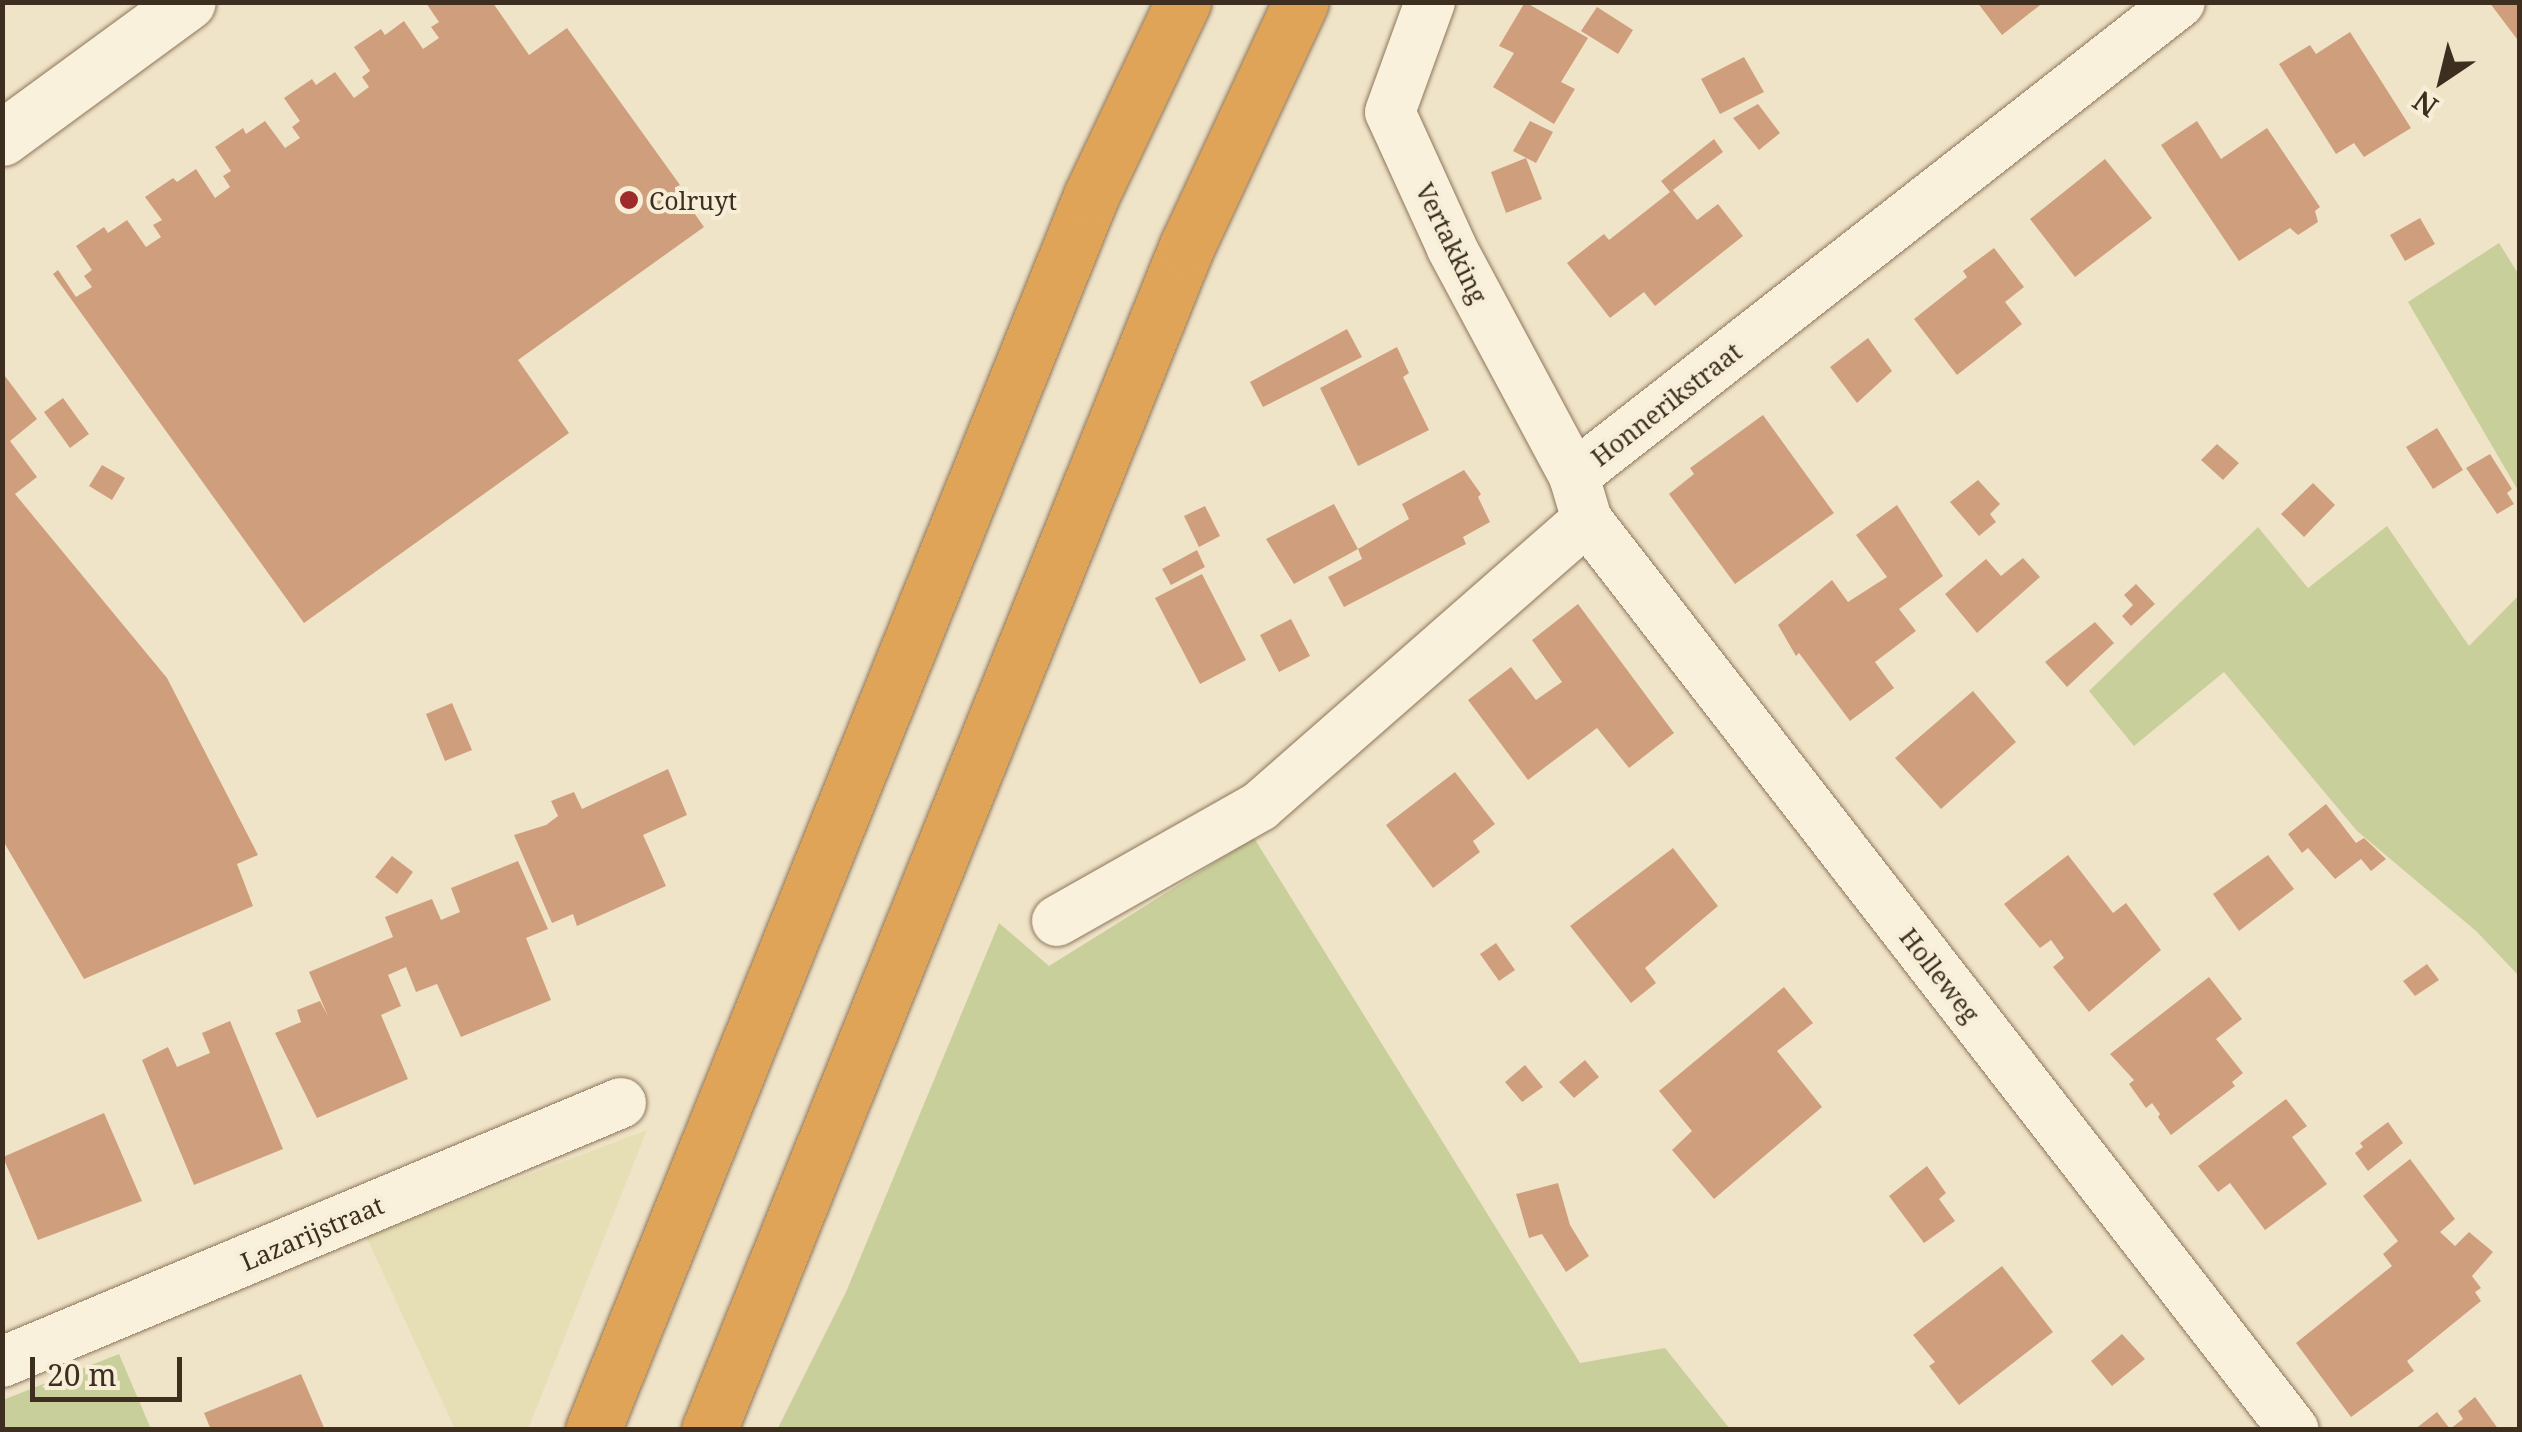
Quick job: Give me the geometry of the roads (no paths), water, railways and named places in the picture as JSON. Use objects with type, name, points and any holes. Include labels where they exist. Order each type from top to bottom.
[{"type":"highway","points":[[593,1430],[1091,196],[1183,2]]},
{"type":"highway","points":[[709,1430],[1186,246],[1301,2]]},
{"type":"street","points":[[2,138],[188,2]]},
{"type":"street","name":"Vertakking","points":[[1430,2],[1390,112],[1452,248],[1581,498]]},
{"type":"street","name":"Honnerikstraat","points":[[1056,921],[1260,806],[1581,498],[2180,2]]},
{"type":"street","name":"Holleweg","points":[[1581,498],[2294,1430]]},
{"type":"street","name":"Lazarijstraat","points":[[2,1362],[621,1103]]},
{"type":"place","name":"Colruyt","points":[[629,200]]}]
